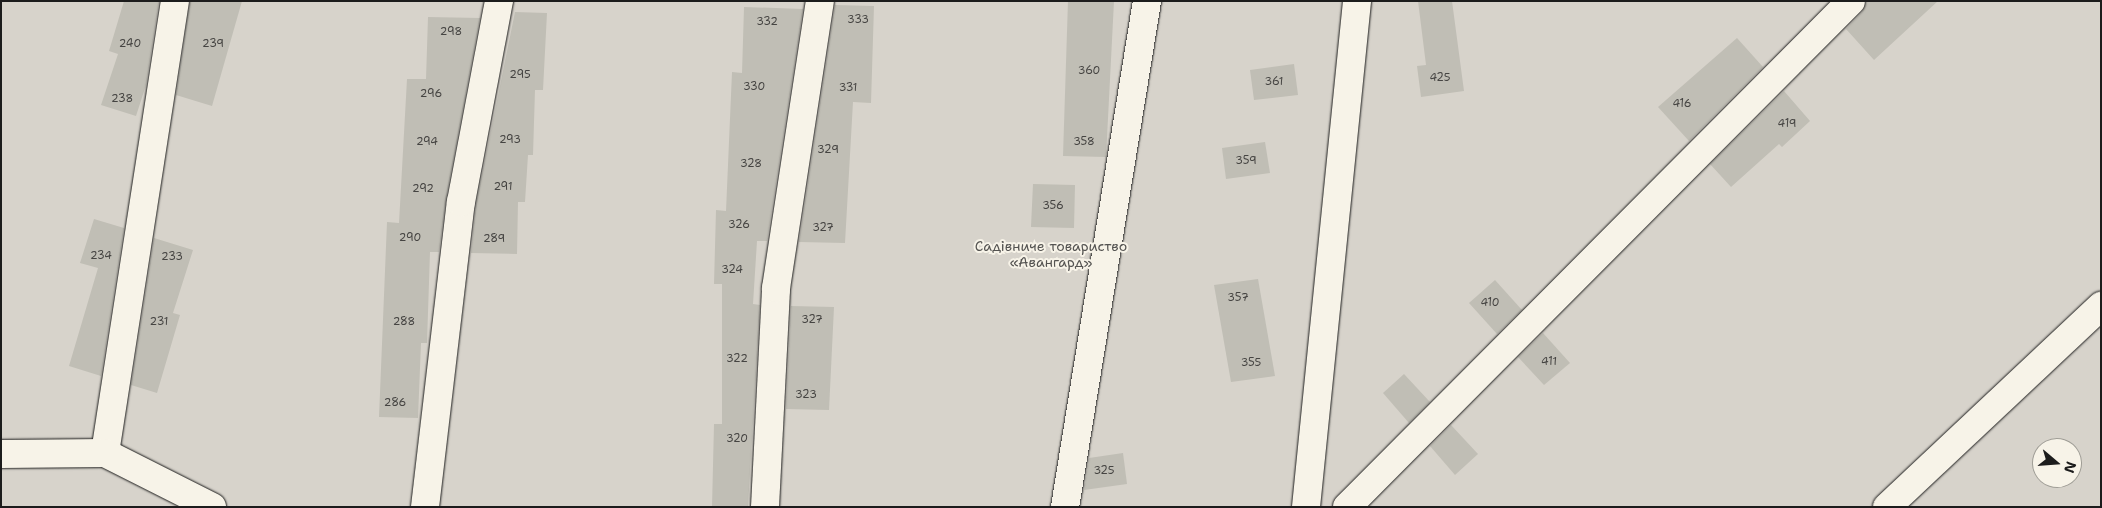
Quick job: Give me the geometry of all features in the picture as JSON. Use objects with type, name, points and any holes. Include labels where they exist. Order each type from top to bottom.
[{"type":"street","points":[[105,453],[174,1]]},
{"type":"street","points":[[424,507],[461,202],[499,1]]},
{"type":"street","points":[[765,507],[776,288],[820,1]]},
{"type":"street","points":[[1065,507],[1147,1]]},
{"type":"street","points":[[1306,507],[1357,1]]},
{"type":"street","points":[[1347,507],[1851,1]]},
{"type":"street","points":[[1887,507],[2101,306]]},
{"type":"street","points":[[1,454],[105,453],[212,507]]},
{"type":"green space","name":"Садівниче товариство «Авангард»","points":[[1,1],[2101,1],[2101,507],[1,507]]},
{"type":"building","points":[[124,1],[159,1],[146,85],[136,116],[101,105],[118,54],[109,51]]},
{"type":"building","points":[[190,1],[242,1],[212,106],[176,95]]},
{"type":"building","points":[[1068,1],[1114,1],[1106,157],[1063,156]]},
{"type":"building","points":[[1418,1],[1452,1],[1464,91],[1421,97],[1417,66],[1426,65]]},
{"type":"building","points":[[1866,1],[1938,1],[1874,60],[1846,29],[1862,12]]},
{"type":"building","points":[[835,5],[874,6],[871,103],[853,102],[845,243],[799,242]]},
{"type":"building","points":[[744,7],[803,9],[767,241],[757,241],[753,304],[760,305],[748,507],[712,507],[714,424],[722,424],[722,284],[714,284],[716,210],[726,211],[732,72],[742,73]]},
{"type":"building","points":[[515,12],[547,13],[543,90],[535,90],[533,155],[528,155],[525,202],[518,202],[517,254],[471,253],[476,204]]},
{"type":"building","points":[[428,17],[480,18],[446,199],[439,252],[430,252],[427,343],[421,343],[418,418],[379,417],[387,222],[399,223],[407,79],[426,79]]},
{"type":"building","points":[[1737,38],[1763,67],[1689,141],[1658,107]]},
{"type":"building","points":[[1294,64],[1298,95],[1254,100],[1250,70]]},
{"type":"building","points":[[1784,91],[1810,121],[1782,147],[1779,144],[1731,187],[1710,164]]},
{"type":"building","points":[[1265,142],[1270,173],[1226,179],[1222,148]]},
{"type":"building","points":[[1033,184],[1075,185],[1074,228],[1031,227]]},
{"type":"building","points":[[94,219],[124,228],[101,376],[69,366],[98,268],[80,263]]},
{"type":"building","points":[[154,238],[193,250],[173,313],[180,315],[157,393],[131,385]]},
{"type":"building","points":[[1258,279],[1275,376],[1231,382],[1214,285]]},
{"type":"building","points":[[1495,280],[1522,310],[1497,334],[1469,303]]},
{"type":"building","points":[[791,306],[834,307],[829,410],[786,409]]},
{"type":"building","points":[[1543,333],[1570,363],[1544,385],[1518,357]]},
{"type":"building","points":[[1404,374],[1430,402],[1409,423],[1383,393]]},
{"type":"building","points":[[1451,425],[1478,454],[1455,475],[1430,446]]},
{"type":"building","points":[[1123,453],[1127,484],[1084,490],[1089,458]]}]
